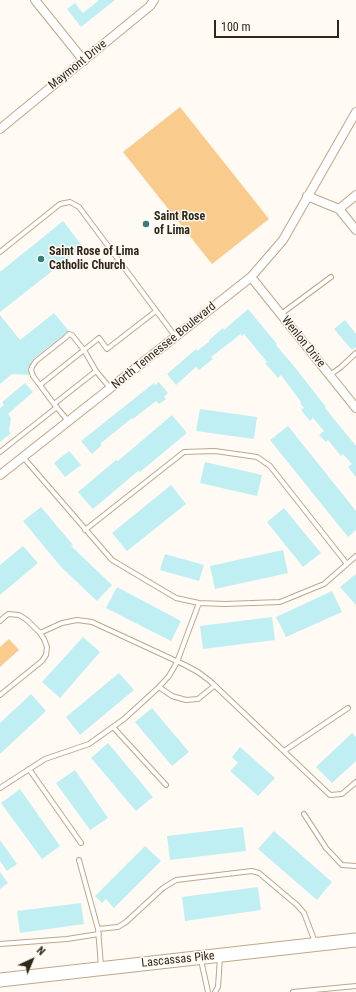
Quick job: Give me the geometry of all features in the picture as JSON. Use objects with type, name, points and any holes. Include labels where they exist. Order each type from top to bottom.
[{"type":"main road","name":"Lascassas Pike","points":[[0,980],[356,940]]},
{"type":"street","points":[[35,0],[84,61]]},
{"type":"street","name":"Maymont Drive","points":[[0,129],[150,6],[154,0]]},
{"type":"street","name":"North Tennessee Boulevard","points":[[0,475],[251,277],[283,240],[356,112]]},
{"type":"street","points":[[339,209],[356,194]]},
{"type":"street","points":[[307,196],[339,209],[356,230]]},
{"type":"street","name":"Wenlon Drive","points":[[251,277],[356,408]]},
{"type":"lane","points":[[0,252],[60,204],[70,202],[79,207],[176,336]]},
{"type":"lane","points":[[281,314],[331,277]]},
{"type":"lane","points":[[40,385],[99,338],[107,349],[156,311]]},
{"type":"lane","points":[[68,422],[33,376],[32,367],[36,361],[69,334],[72,335],[84,350],[96,371],[111,388]]},
{"type":"lane","points":[[330,375],[356,353]]},
{"type":"lane","points":[[0,452],[96,371]]},
{"type":"lane","points":[[85,530],[184,452],[214,451],[257,457],[270,466],[347,564]]},
{"type":"lane","points":[[23,457],[112,560],[176,598],[198,603],[225,604],[280,602],[324,584],[356,556]]},
{"type":"lane","points":[[0,788],[29,769],[56,755],[89,744],[124,719],[159,687],[169,676],[177,662],[198,603]]},
{"type":"lane","points":[[0,621],[8,614],[19,615],[27,620],[40,633],[47,647],[46,655],[42,660],[0,695]]},
{"type":"lane","points":[[40,633],[69,621],[77,620],[92,622],[177,662],[198,672],[330,795],[342,794],[356,782]]},
{"type":"lane","points":[[159,687],[172,696],[186,700],[198,699],[214,686]]},
{"type":"lane","points":[[284,751],[348,708]]},
{"type":"lane","points":[[113,727],[166,785]]},
{"type":"lane","points":[[29,769],[81,843]]},
{"type":"lane","points":[[304,814],[326,848],[342,865],[356,866]]},
{"type":"lane","points":[[79,860],[98,932],[101,968]]},
{"type":"lane","points":[[0,944],[67,939],[118,927],[126,922],[163,888],[176,880],[252,871],[259,873],[298,905],[304,913],[316,945]]},
{"type":"lane","points":[[215,992],[218,987],[220,956]]},
{"type":"lane","points":[[200,958],[208,992]]},
{"type":"lane","points":[[293,992],[356,986]]},
{"type":"shaded area","points":[[180,107],[269,219],[212,264],[123,152]]},
{"type":"shaded area","points":[[9,639],[19,650],[0,667],[0,647]]},
{"type":"building","points":[[99,0],[115,0],[81,27],[67,9],[75,3],[83,13]]},
{"type":"building","name":"Saint Rose of Lima Catholic Church","points":[[63,221],[83,247],[0,312],[0,272]]},
{"type":"building","points":[[248,309],[356,446],[356,477],[348,467],[352,464],[343,454],[341,456],[328,440],[326,442],[319,435],[324,431],[313,418],[310,421],[301,410],[304,408],[300,403],[301,402],[281,375],[278,378],[244,334],[242,336],[241,334],[211,357],[213,359],[199,370],[196,367],[176,385],[167,374],[196,349],[197,351],[210,341],[209,340],[223,328],[224,330]]},
{"type":"building","points":[[54,313],[69,331],[33,359],[28,369],[29,375],[12,374],[0,384],[0,315],[20,340]]},
{"type":"building","points":[[345,320],[356,334],[356,347],[352,350],[334,329]]},
{"type":"building","points":[[159,382],[168,393],[164,397],[166,399],[159,404],[156,401],[133,419],[132,418],[100,444],[102,445],[92,454],[81,441],[154,383],[155,385]]},
{"type":"building","points":[[25,383],[33,392],[8,414],[11,418],[9,431],[11,433],[0,442],[0,408],[4,405],[2,402]]},
{"type":"building","points":[[200,409],[257,417],[254,439],[196,431]]},
{"type":"building","points":[[172,415],[187,433],[140,472],[138,471],[93,509],[78,492],[116,460],[118,461]]},
{"type":"building","points":[[288,426],[356,511],[356,530],[348,537],[270,440]]},
{"type":"building","points":[[69,451],[81,465],[65,477],[54,463]]},
{"type":"building","points":[[205,462],[262,475],[257,496],[200,483]]},
{"type":"building","points":[[171,485],[186,504],[127,551],[112,533]]},
{"type":"building","points":[[41,507],[73,545],[71,546],[112,585],[97,601],[61,567],[23,521]]},
{"type":"building","points":[[284,508],[321,553],[303,567],[267,522]]},
{"type":"building","points":[[23,546],[38,563],[0,595],[0,565]]},
{"type":"building","points":[[283,550],[288,573],[215,589],[210,566]]},
{"type":"building","points":[[165,554],[204,565],[199,581],[160,570]]},
{"type":"building","points":[[356,574],[356,605],[340,587]]},
{"type":"building","points":[[117,587],[181,621],[171,641],[106,608]]},
{"type":"building","points":[[332,591],[342,612],[286,637],[276,617]]},
{"type":"building","points":[[272,617],[275,640],[203,649],[200,626]]},
{"type":"building","points":[[83,637],[100,652],[60,698],[42,682]]},
{"type":"building","points":[[119,673],[134,690],[80,735],[66,717]]},
{"type":"building","points":[[31,694],[46,711],[0,754],[0,723]]},
{"type":"building","points":[[152,708],[189,752],[172,766],[135,722]]},
{"type":"building","points":[[352,733],[356,737],[356,761],[332,783],[316,767]]},
{"type":"building","points":[[108,743],[153,797],[136,811],[91,758]]},
{"type":"building","points":[[240,747],[275,778],[258,796],[230,771],[238,763],[232,757]]},
{"type":"building","points":[[75,770],[108,818],[90,830],[56,783]]},
{"type":"building","points":[[20,789],[60,846],[42,859],[1,803]]},
{"type":"building","points":[[243,827],[246,851],[170,860],[167,836]]},
{"type":"building","points":[[274,831],[332,882],[317,900],[258,849]]},
{"type":"building","points":[[0,840],[17,864],[7,871],[0,861]]},
{"type":"building","points":[[145,846],[161,861],[114,908],[106,899],[102,903],[95,896]]},
{"type":"building","points":[[0,872],[8,883],[0,889]]},
{"type":"building","points":[[258,887],[261,910],[185,921],[182,897]]},
{"type":"building","points":[[81,903],[84,924],[20,933],[17,911]]},
{"type":"place","name":"Saint Rose of Lima","points":[[146,224]]},
{"type":"place","name":"Saint Rose of Lima Catholic Church","points":[[41,259]]}]
